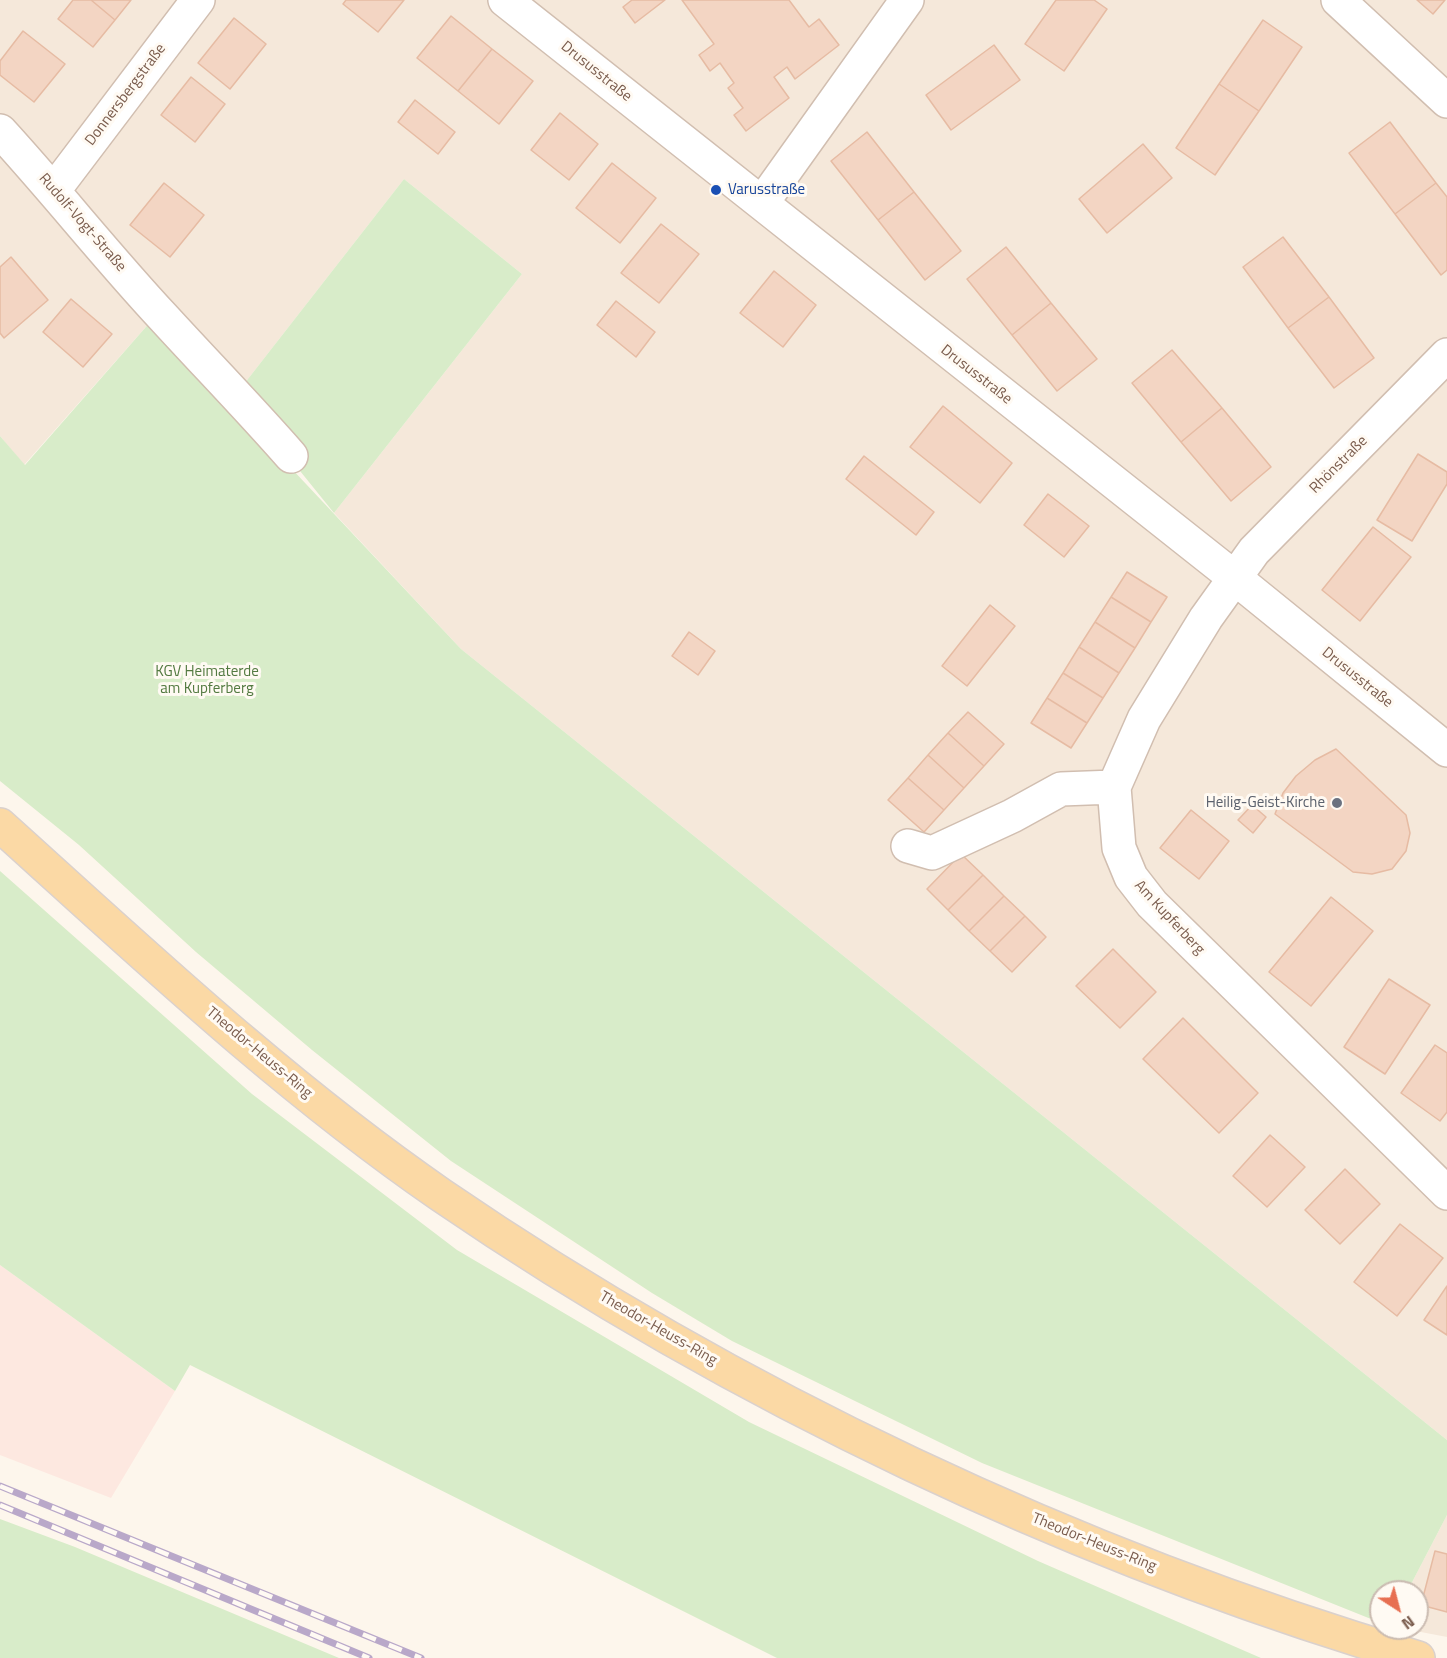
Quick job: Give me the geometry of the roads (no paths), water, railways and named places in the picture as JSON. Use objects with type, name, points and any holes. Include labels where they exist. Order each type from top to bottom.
[{"type":"main road","name":"Theodor-Heuss-Ring","points":[[0,825],[257,1053],[349,1127],[440,1194],[607,1300],[817,1417],[932,1474],[1081,1539],[1210,1590],[1328,1631],[1418,1658]]},
{"type":"street","name":"Donnersbergstraße","points":[[54,189],[198,0]]},
{"type":"street","name":"Drususstraße","points":[[505,0],[1235,578],[1447,750]]},
{"type":"street","points":[[762,204],[907,0]]},
{"type":"street","points":[[1338,0],[1447,101]]},
{"type":"street","name":"Rudolf-Vogt-Straße","points":[[0,131],[54,189],[163,317],[237,393],[291,456]]},
{"type":"street","name":"Rhönstraße","points":[[1235,578],[1254,551],[1447,355]]},
{"type":"street","name":"Am Kupferberg","points":[[1235,578],[1206,618],[1144,719],[1114,787],[1119,848],[1131,878],[1152,904],[1447,1193]]},
{"type":"street","points":[[908,846],[932,853],[1012,816],[1061,789],[1114,787]]},
{"type":"railway","points":[[0,1486],[421,1658]]},
{"type":"railway","points":[[0,1505],[369,1658]]},
{"type":"place","name":"Varusstraße","points":[[716,190]]},
{"type":"place","name":"Heilig-Geist-Kirche","points":[[1337,803]]},
{"type":"park label","name":"KGV Heimaterde am Kupferberg","points":[[207,680]]}]
